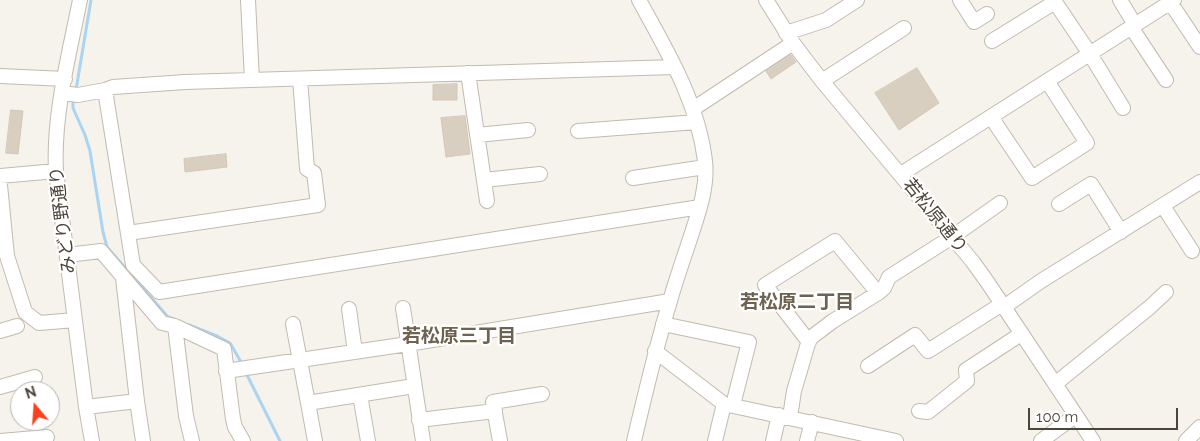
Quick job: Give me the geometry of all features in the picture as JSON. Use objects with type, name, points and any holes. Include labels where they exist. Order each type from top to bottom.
[{"type":"street","name":"みどり野通り","points":[[80,0],[56,128],[55,151],[86,407],[92,441]]},
{"type":"street","points":[[248,0],[252,80]]},
{"type":"street","points":[[634,441],[663,324],[700,207],[705,182],[702,141],[695,116],[676,67],[639,0]]},
{"type":"street","points":[[578,131],[695,116],[790,38],[826,20],[857,0]]},
{"type":"street","points":[[960,0],[974,22],[987,14]]},
{"type":"street","points":[[1120,0],[1133,26],[1166,80]]},
{"type":"street","points":[[901,174],[1172,1],[1200,47]]},
{"type":"street","name":"若松原通り","points":[[772,2],[790,38],[822,81],[973,262],[1092,441]]},
{"type":"street","points":[[992,41],[1055,2],[1123,108]]},
{"type":"street","points":[[822,81],[904,28]]},
{"type":"street","points":[[62,93],[78,96],[113,87],[185,82],[676,67]]},
{"type":"street","points":[[468,74],[487,201]]},
{"type":"street","points":[[0,76],[65,79]]},
{"type":"street","points":[[128,233],[318,205],[314,173],[307,169],[300,79]]},
{"type":"street","points":[[991,117],[1032,178],[1087,143],[1047,81]]},
{"type":"street","points":[[105,90],[133,264],[159,292],[700,207]]},
{"type":"street","points":[[477,135],[528,130]]},
{"type":"street","points":[[633,178],[705,167]]},
{"type":"street","points":[[0,176],[56,171]]},
{"type":"street","points":[[484,180],[540,174]]},
{"type":"street","points":[[0,184],[7,256],[6,275],[25,312],[39,323],[75,320]]},
{"type":"street","points":[[1060,204],[1091,184],[1122,232]]},
{"type":"street","points":[[868,366],[915,335],[928,351],[1198,186]]},
{"type":"street","points":[[773,441],[785,416],[809,342],[813,336],[878,293],[884,288],[889,277],[952,237],[1000,203]]},
{"type":"street","points":[[1163,206],[1192,251]]},
{"type":"street","points":[[809,342],[766,285],[835,241],[878,293]]},
{"type":"street","points":[[67,255],[101,251],[162,323],[175,326],[224,349],[233,419],[243,441]]},
{"type":"street","points":[[123,278],[143,441]]},
{"type":"street","points":[[1055,384],[1166,292]]},
{"type":"street","points":[[226,371],[408,344],[670,301]]},
{"type":"street","points":[[403,308],[422,441]]},
{"type":"street","points":[[349,309],[355,352]]},
{"type":"street","points":[[293,324],[315,441]]},
{"type":"street","points":[[663,324],[749,342],[715,441]]},
{"type":"street","points":[[0,331],[17,326]]},
{"type":"street","points":[[175,326],[186,416],[192,441]]},
{"type":"street","points":[[919,411],[928,412],[967,381],[966,370],[1021,334]]},
{"type":"street","points":[[656,351],[728,404],[812,422],[857,437],[896,441]]},
{"type":"street","points":[[0,387],[34,378]]},
{"type":"street","points":[[308,403],[414,386]]},
{"type":"street","points":[[500,441],[493,402],[542,394]]},
{"type":"street","points":[[360,395],[368,441]]},
{"type":"street","points":[[86,407],[137,401]]},
{"type":"street","points":[[419,420],[495,411]]},
{"type":"street","points":[[1041,441],[1075,416]]},
{"type":"street","points":[[807,441],[812,422]]},
{"type":"street","points":[[1186,441],[1200,427]]},
{"type":"street","points":[[0,441],[47,437]]},
{"type":"building","points":[[791,55],[796,62],[771,79],[766,71]]},
{"type":"building","points":[[917,68],[939,103],[899,130],[875,93]]},
{"type":"building","points":[[457,84],[457,100],[433,100],[433,85]]},
{"type":"building","points":[[11,110],[23,111],[18,154],[6,153]]},
{"type":"building","points":[[465,116],[470,154],[446,157],[441,118]]},
{"type":"building","points":[[226,154],[227,167],[185,172],[184,159]]},
{"type":"waterway","points":[[76,90],[91,0]]},
{"type":"waterway","points":[[73,102],[73,108],[90,151],[107,247],[168,317],[174,319]]},
{"type":"waterway","points":[[189,325],[230,343],[241,362]]},
{"type":"waterway","points":[[247,375],[280,441]]},
{"type":"district","name":"若松原二丁目","points":[[797,302]]},
{"type":"district","name":"若松原三丁目","points":[[459,336]]}]
